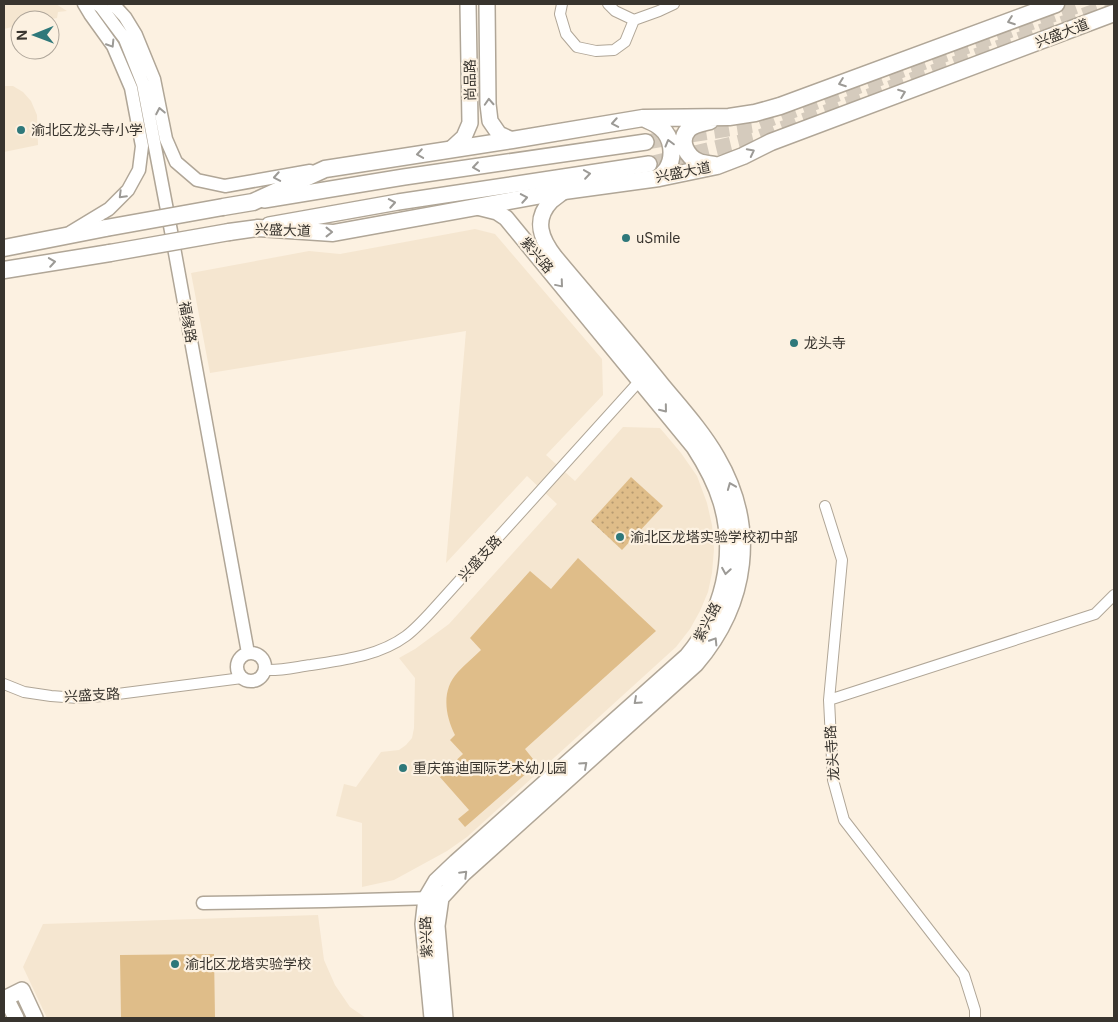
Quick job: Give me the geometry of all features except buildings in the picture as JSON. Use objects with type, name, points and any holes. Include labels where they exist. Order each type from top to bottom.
[{"type":"main road","name":"尚品路","points":[[451,149],[464,137],[470,123],[468,4]]},
{"type":"main road","name":"尚品路","points":[[487,4],[488,104],[490,121],[499,134],[512,140]]},
{"type":"main road","name":"兴盛大道","points":[[64,236],[253,202],[325,169],[644,118],[729,117],[755,113],[780,106],[1056,4]]},
{"type":"main road","name":"兴盛大道","points":[[4,270],[258,228],[333,233],[564,191],[654,171],[717,166],[771,142],[1114,13]]},
{"type":"main road","points":[[717,166],[700,163],[688,154],[684,147],[684,138],[688,130],[695,124],[729,117]]},
{"type":"main road","points":[[258,228],[398,202],[668,168],[672,157],[666,134],[659,126],[644,118]]},
{"type":"main road","points":[[253,202],[404,177],[646,142]]},
{"type":"main road","name":"紫兴路","points":[[432,1018],[423,924],[426,898],[436,882],[687,656],[698,643],[716,609],[724,586],[729,542],[721,501],[706,465],[645,375],[546,246],[542,236],[542,218],[551,202],[564,191]]},
{"type":"main road","name":"紫兴路","points":[[445,1018],[437,926],[442,898],[464,873],[696,664],[709,650],[729,613],[738,589],[743,542],[741,520],[736,499],[727,476],[707,441],[645,375],[506,218],[497,212],[475,207]]},
{"type":"main road","points":[[4,248],[64,236]]},
{"type":"main road","points":[[16,1018],[6,998],[22,990],[35,1018]]},
{"type":"street","points":[[64,236],[109,208],[128,190],[139,170],[142,146],[131,88],[113,46],[84,4]]},
{"type":"street","name":"福缘路","points":[[97,4],[125,39],[144,84],[248,652]]},
{"type":"street","points":[[113,4],[125,17],[136,35],[154,79],[166,139],[176,162],[197,180],[225,186],[325,169]]},
{"type":"street","points":[[562,4],[560,14],[566,34],[578,47],[596,51],[614,50],[625,42],[634,20]]},
{"type":"street","points":[[608,4],[615,11],[634,20],[674,4]]},
{"type":"street","name":"兴盛支路","points":[[265,670],[278,670],[351,658],[385,647],[407,636],[645,375]]},
{"type":"street","name":"龙头寺路","points":[[825,506],[842,560],[829,700],[833,780],[844,820],[964,975],[975,1010],[975,1018]]},
{"type":"street","points":[[829,700],[1095,614],[1114,595]]},
{"type":"street","points":[[248,652],[256,653],[260,655],[265,663],[265,670],[262,677],[258,680],[248,681],[242,678],[237,671],[238,662],[248,652]]},
{"type":"street","name":"兴盛支路","points":[[4,684],[24,692],[78,698],[242,678]]},
{"type":"street","points":[[203,903],[442,898]]},
{"type":"shaded area","points":[[4,4],[56,4],[67,11],[10,10],[10,28],[4,29]]},
{"type":"shaded area","name":"渝北区龙头寺小学","points":[[4,86],[13,86],[23,92],[31,101],[37,115],[38,145],[4,152]]},
{"type":"shaded area","name":"渝北区龙塔实验学校初中部","points":[[475,229],[495,234],[602,359],[603,395],[546,455],[575,481],[623,427],[660,428],[697,476],[707,503],[712,525],[714,549],[712,573],[708,592],[700,611],[690,629],[676,647],[467,837],[447,851],[394,880],[362,887],[362,823],[336,816],[344,784],[356,787],[381,752],[399,750],[412,738],[415,678],[399,658],[415,649],[449,624],[557,504],[527,476],[446,563],[466,331],[210,373],[191,273],[309,251],[340,254]]},
{"type":"shaded area","points":[[631,477],[663,506],[622,550],[591,521]]},
{"type":"shaded area","points":[[578,558],[656,631],[525,749],[537,764],[465,827],[458,819],[469,810],[439,776],[463,754],[450,740],[455,735],[446,703],[449,687],[458,672],[481,650],[470,638],[530,571],[551,589]]},
{"type":"shaded area","name":"渝北区龙塔实验学校","points":[[318,915],[324,960],[335,985],[350,1007],[366,1018],[47,1018],[23,967],[43,924]]},
{"type":"shaded area","points":[[214,954],[215,1018],[121,1018],[120,955]]},
{"type":"tunnel","points":[[646,142],[754,125],[1082,4]]},
{"type":"tunnel","points":[[649,164],[757,138],[1114,4]]},
{"type":"place","name":"渝北区龙头寺小学","points":[[21,130]]},
{"type":"place","name":"uSmile","points":[[626,238]]},
{"type":"place","name":"龙头寺","points":[[794,343]]},
{"type":"place","name":"渝北区龙塔实验学校初中部","points":[[620,537]]},
{"type":"place","name":"重庆笛迪国际艺术幼儿园","points":[[403,768]]},
{"type":"place","name":"渝北区龙塔实验学校","points":[[175,964]]}]
